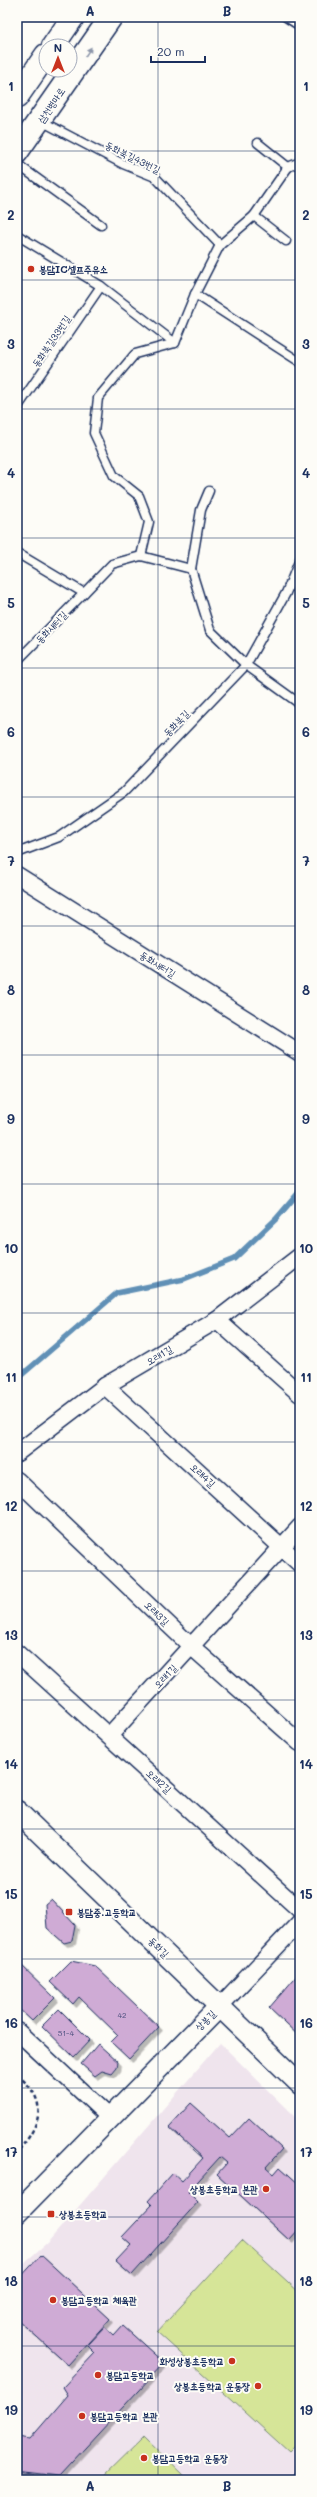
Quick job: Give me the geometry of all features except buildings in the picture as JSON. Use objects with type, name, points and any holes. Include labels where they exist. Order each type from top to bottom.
[{"type":"main road","points":[[59,38],[73,17]]},
{"type":"main road","name":"삼천병마로","points":[[17,152],[41,121],[111,17]]},
{"type":"main road","points":[[17,97],[38,67]]},
{"type":"street","name":"동화새터길","points":[[17,875],[300,1053]]},
{"type":"street","name":"오래1길","points":[[17,1453],[105,1386],[217,1320],[300,1256]]},
{"type":"street","points":[[217,1320],[300,1394]]},
{"type":"street","name":"오래4길","points":[[105,1386],[300,1564]]},
{"type":"street","name":"오래3길","points":[[17,1480],[192,1647],[300,1743]]},
{"type":"street","name":"오래1길","points":[[110,1736],[283,1548],[300,1527]]},
{"type":"street","name":"오래2길","points":[[17,1653],[300,1910]]},
{"type":"street","name":"동화길","points":[[17,1811],[300,2084]]},
{"type":"street","name":"상봉길","points":[[17,2213],[220,2006],[300,1922]]},
{"type":"street","points":[[17,2031],[110,2118]]},
{"type":"lane","points":[[286,17],[300,26]]},
{"type":"lane","name":"동화북길43번길","points":[[41,121],[123,164],[155,178],[220,245]]},
{"type":"lane","points":[[258,143],[288,167]]},
{"type":"lane","points":[[175,343],[195,294],[220,245],[254,216],[288,167],[300,162]]},
{"type":"lane","points":[[17,164],[101,224]]},
{"type":"lane","points":[[254,216],[286,241]]},
{"type":"lane","points":[[17,235],[101,286],[175,343]]},
{"type":"lane","name":"동화북길33번길","points":[[17,408],[101,286]]},
{"type":"lane","points":[[195,294],[300,362]]},
{"type":"lane","points":[[141,556],[148,522],[138,496],[114,476],[94,433],[98,398],[135,354],[175,343]]},
{"type":"lane","points":[[209,491],[201,510],[191,569],[210,630],[246,665],[300,704]]},
{"type":"lane","points":[[17,552],[84,593],[112,564],[141,556],[191,569]]},
{"type":"lane","name":"동화북길","points":[[17,853],[60,837],[124,792],[246,665],[286,593],[300,559]]},
{"type":"lane","name":"동화새터길","points":[[17,661],[84,593]]},
{"type":"path","points":[[17,2076],[31,2089],[40,2109],[39,2119],[31,2136],[17,2152]]},
{"type":"path","points":[[290,2480],[300,2469]]},
{"type":"shaded area","name":"화성상봉초등학교","points":[[220,2043],[300,2122],[300,2480],[17,2480],[17,2269],[48,2242]]},
{"type":"green space","name":"상봉초등학교 운동장","points":[[242,2240],[300,2293],[300,2441],[289,2452],[157,2332]]},
{"type":"green space","name":"봉담고등학교 운동장","points":[[144,2437],[188,2480],[100,2480]]},
{"type":"waterway","points":[[17,1379],[117,1293],[184,1279],[234,1259],[276,1219],[300,1191]]},
{"type":"place","name":"봉담IC셀프주유소","points":[[31,269]]},
{"type":"place","name":"봉담중.고등학교","points":[[69,1912]]},
{"type":"place","name":"상봉초등학교 본관","points":[[266,2189]]},
{"type":"place","name":"상봉초등학교","points":[[51,2214]]},
{"type":"place","name":"봉담고등학교 체육관","points":[[53,2300]]},
{"type":"place","name":"화성상봉초등학교","points":[[232,2361]]},
{"type":"place","name":"봉담고등학교","points":[[98,2375]]},
{"type":"place","name":"상봉초등학교 운동장","points":[[258,2386]]},
{"type":"place","name":"봉담고등학교 본관","points":[[82,2416]]},
{"type":"place","name":"봉담고등학교 운동장","points":[[144,2458]]}]
